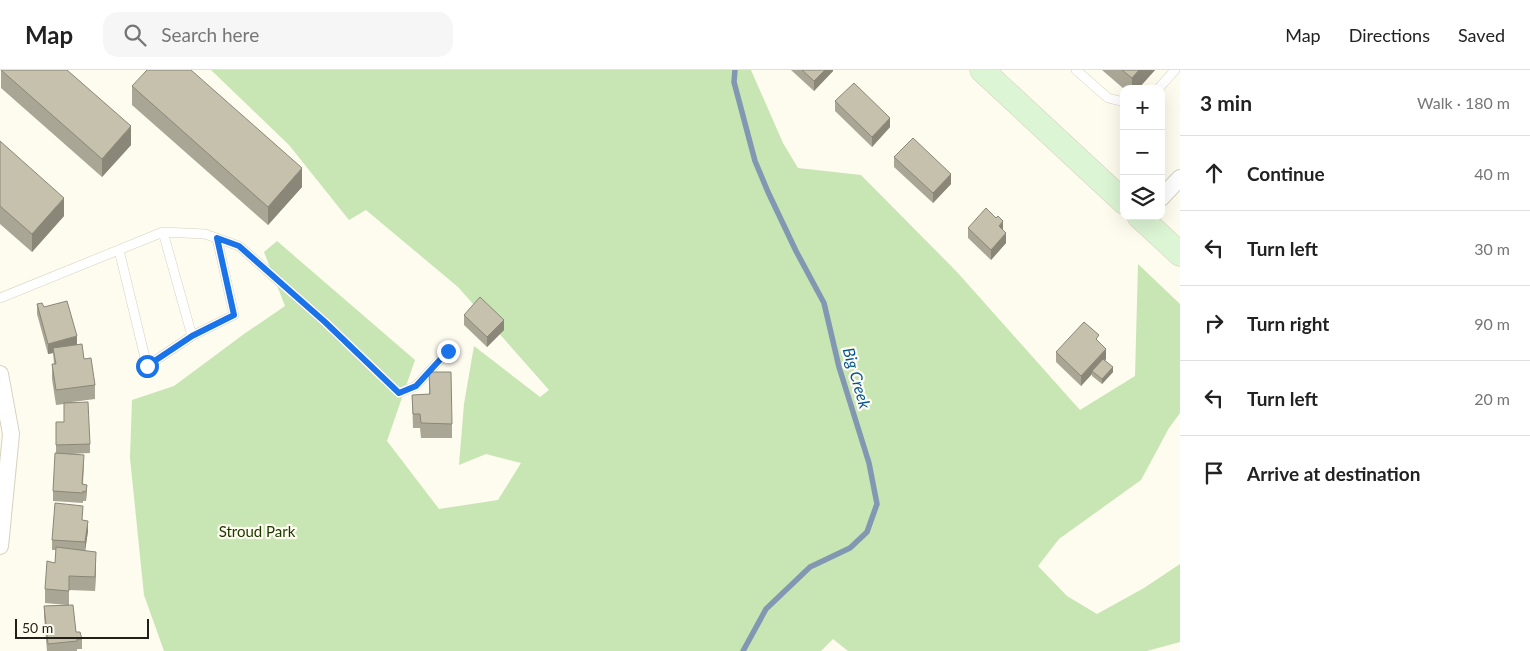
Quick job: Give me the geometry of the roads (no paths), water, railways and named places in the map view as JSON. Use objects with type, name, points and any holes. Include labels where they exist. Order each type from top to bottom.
[{"type":"main road","points":[[982,70],[1120,198]]},
{"type":"main road","points":[[1144,220],[1180,254]]},
{"type":"street","points":[[1165,194],[1180,178]]},
{"type":"street","points":[[0,374],[11,434],[0,546]]},
{"type":"lane","points":[[1076,70],[1108,98],[1120,101]]},
{"type":"lane","points":[[1162,85],[1175,70]]},
{"type":"lane","points":[[163,232],[192,336]]},
{"type":"lane","points":[[0,298],[163,232],[205,234],[239,246],[325,322],[399,393],[416,386],[448,351]]},
{"type":"lane","points":[[119,250],[147,366],[192,336],[234,315],[217,238]]},
{"type":"waterway","name":"Big Creek","points":[[735,70],[734,82],[755,161],[796,251],[824,303],[839,367],[869,463],[877,504],[867,532],[850,548],[810,567],[766,609],[743,651]]},
{"type":"park label","name":"Stroud Park","points":[[257,532]]}]
